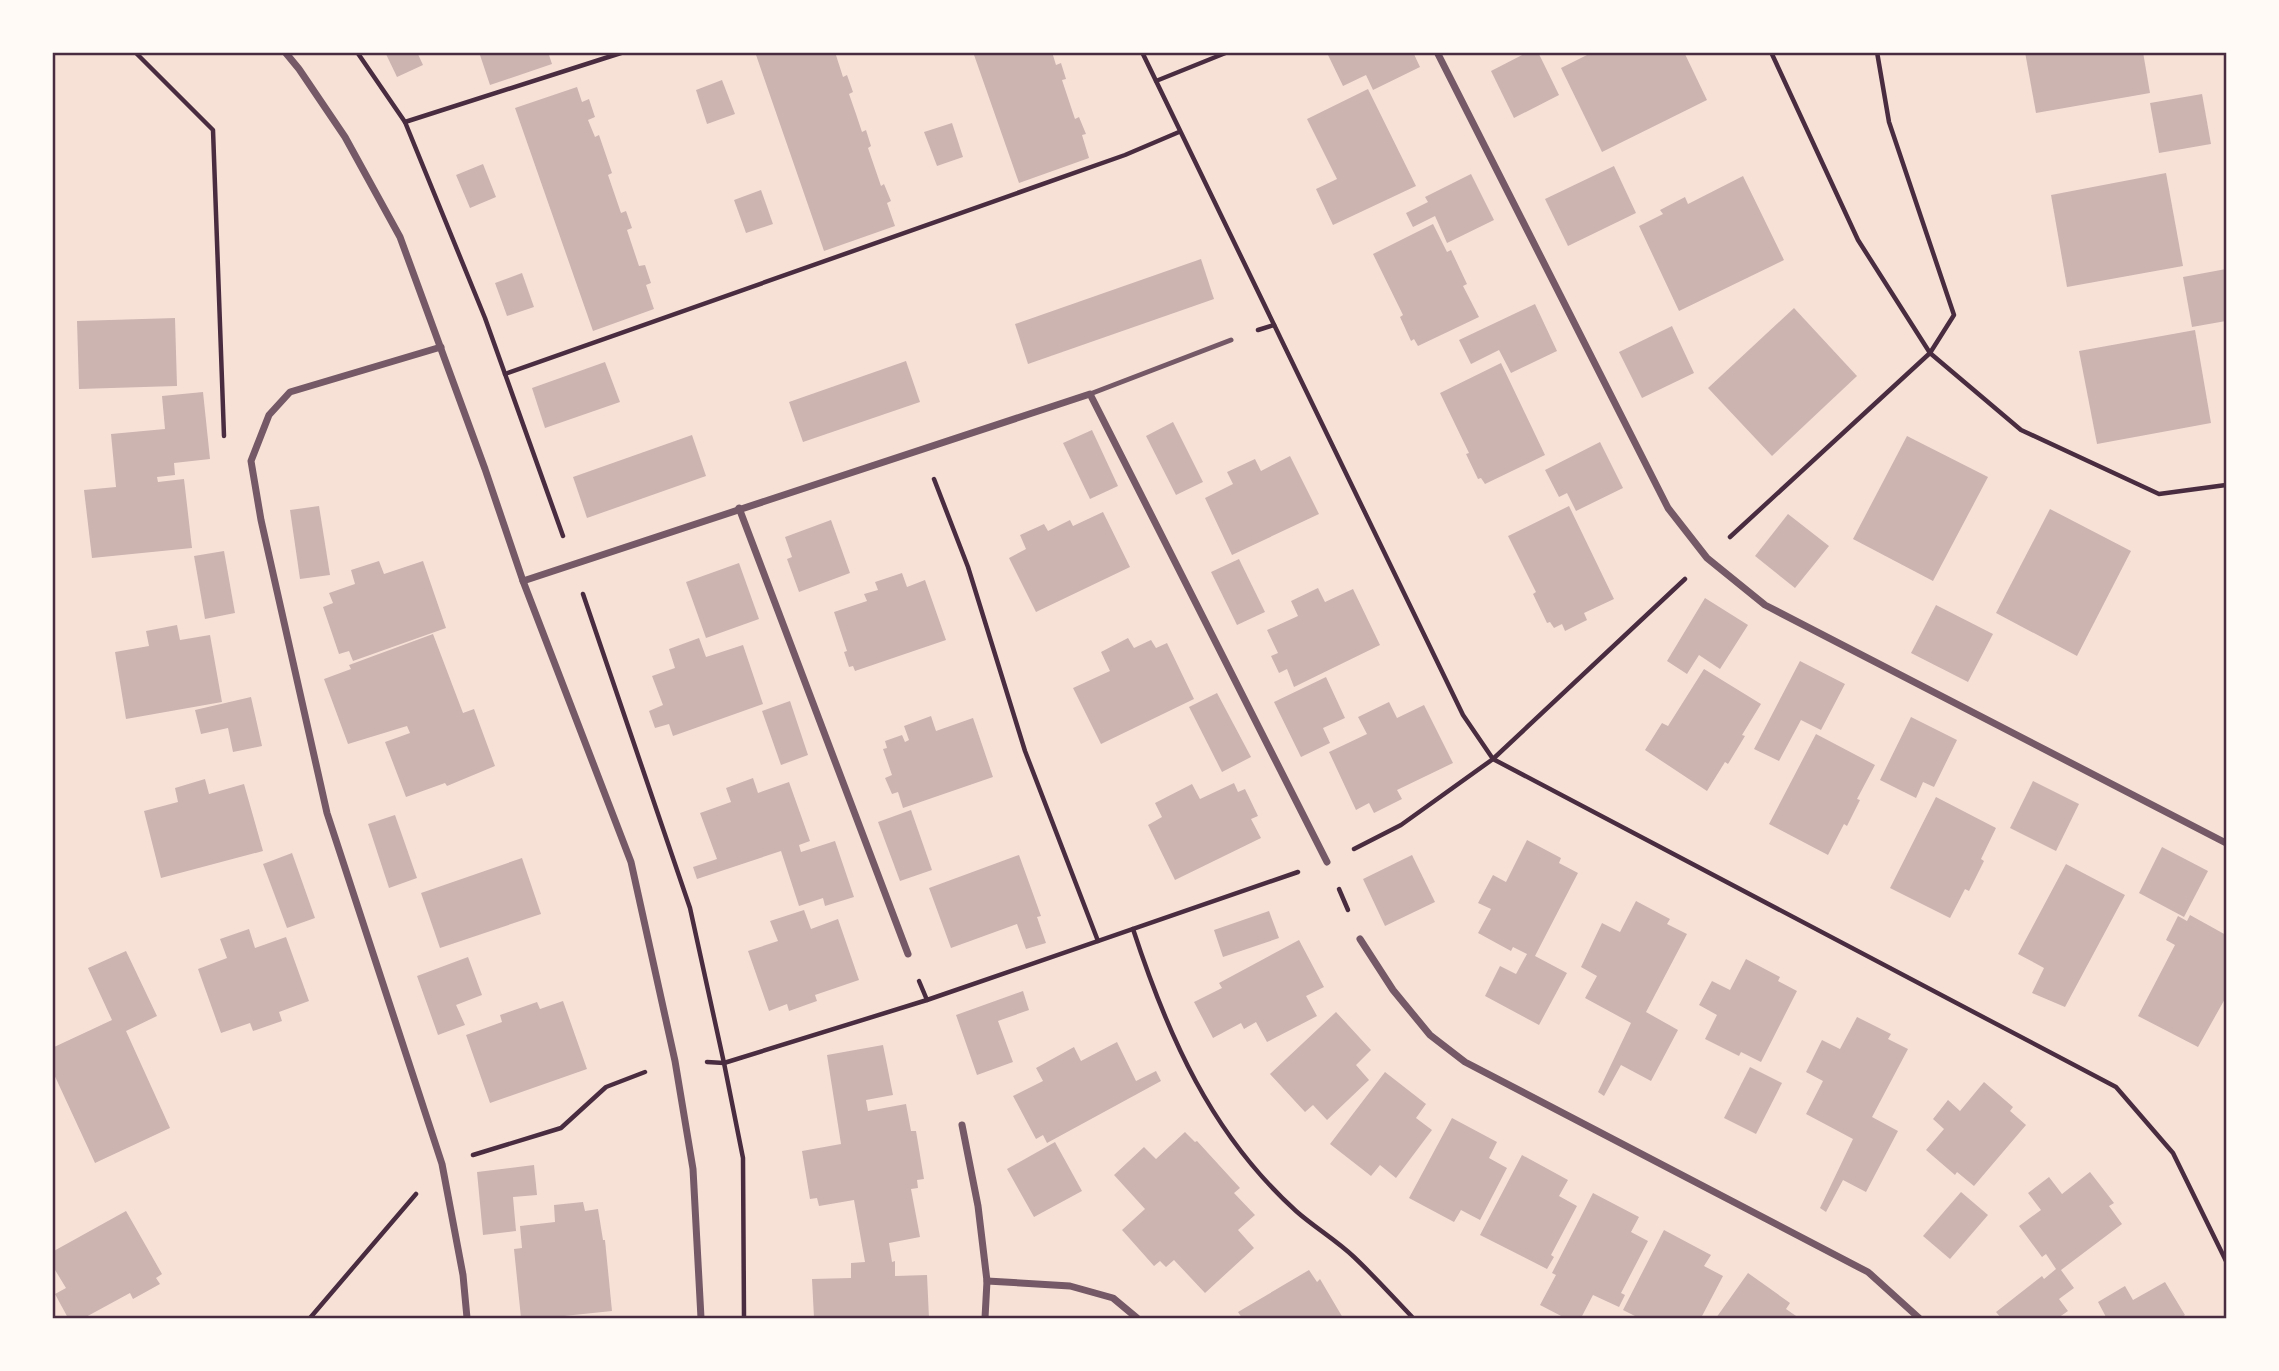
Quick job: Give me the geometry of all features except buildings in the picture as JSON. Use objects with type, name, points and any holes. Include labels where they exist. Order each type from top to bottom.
[{"type":"street","points":[[285,52],[345,137],[400,237],[523,581],[632,862],[675,1061],[693,1169],[701,1318]]},
{"type":"street","points":[[1437,52],[1668,508],[1707,558],[1765,605],[2226,840]]},
{"type":"street","points":[[441,347],[290,392],[269,415],[251,461],[261,520],[327,813],[442,1164],[463,1275],[467,1318]]},
{"type":"street","points":[[523,581],[1090,394],[1327,862]]},
{"type":"street","points":[[739,508],[908,954]]},
{"type":"street","points":[[1360,939],[1393,990],[1430,1035],[1465,1062],[1868,1272],[1919,1318]]},
{"type":"street","points":[[962,1125],[978,1206],[987,1281],[985,1318]]},
{"type":"street","points":[[987,1281],[1070,1286],[1113,1298],[1137,1318]]},
{"type":"lane","points":[[1090,394],[1231,340]]},
{"type":"path","points":[[135,52],[213,131],[225,451],[251,461]]},
{"type":"path","points":[[405,122],[624,52]]},
{"type":"path","points":[[1142,52],[1463,715],[1493,759],[2116,1087],[2173,1153],[2227,1261]]},
{"type":"path","points":[[1156,81],[1228,52]]},
{"type":"path","points":[[1771,52],[1858,240],[1930,353],[2021,430],[2159,494],[2227,485]]},
{"type":"path","points":[[310,1318],[442,1164],[561,1128],[606,1087],[675,1061],[724,1063],[927,1000],[1327,862],[1401,825],[1493,759],[1930,353],[1954,315],[1889,122],[1877,52]]},
{"type":"path","points":[[505,374],[1125,155],[1179,132]]},
{"type":"path","points":[[922,448],[968,567],[1025,751],[1098,941]]},
{"type":"path","points":[[1327,862],[1360,939]]},
{"type":"path","points":[[1133,929],[1174,1042],[1225,1130],[1296,1211],[1353,1256],[1413,1318]]}]
